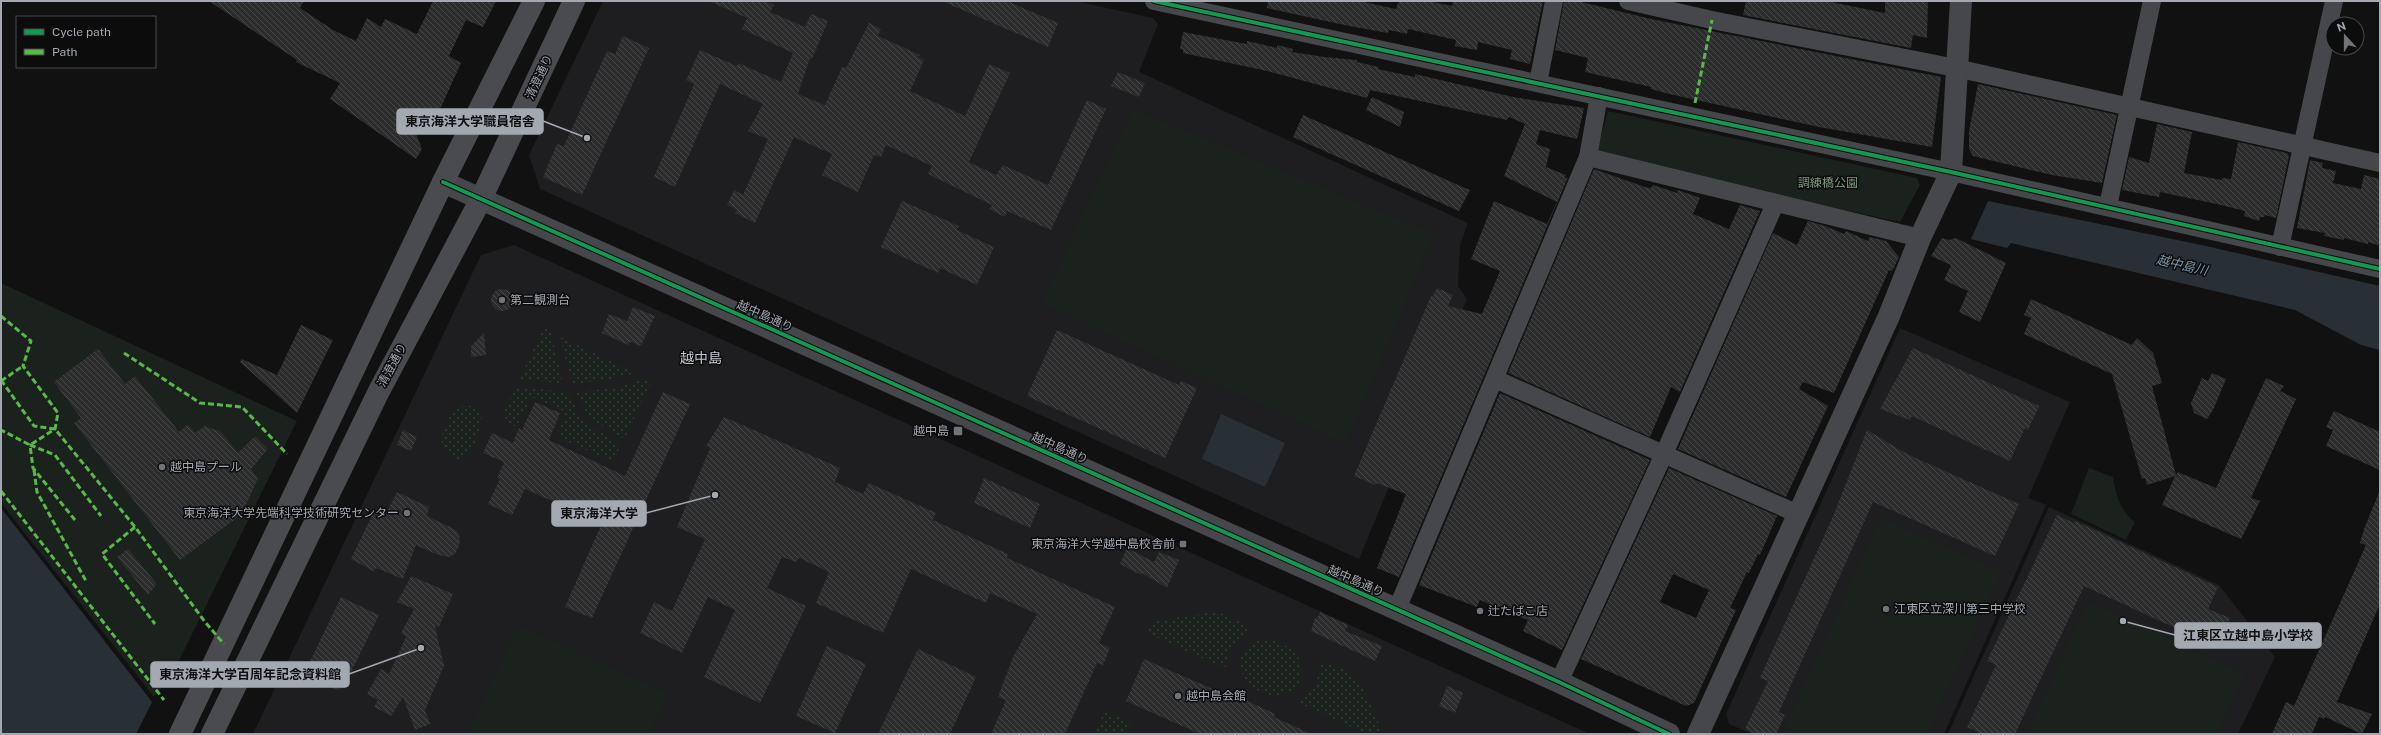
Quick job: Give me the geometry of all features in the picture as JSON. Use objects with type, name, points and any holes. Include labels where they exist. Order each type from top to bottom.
[{"type":"main road","points":[[180,734],[443,182],[534,1]]},
{"type":"main road","name":"清澄通り","points":[[212,733],[378,391],[481,200],[574,1]]},
{"type":"street","points":[[1154,1],[2108,206],[2380,269]]},
{"type":"street","points":[[1538,83],[1554,1]]},
{"type":"street","points":[[1628,1],[1712,20],[1956,68],[2129,108],[2380,163]]},
{"type":"street","points":[[1698,734],[1889,316],[1920,238],[1951,172],[1961,1]]},
{"type":"street","points":[[2108,206],[2152,1]]},
{"type":"street","points":[[2280,247],[2334,1]]},
{"type":"street","points":[[1397,609],[1588,157],[1599,96]]},
{"type":"street","points":[[1588,157],[1775,204],[1920,238]]},
{"type":"street","name":"越中島通り","points":[[443,182],[1397,609],[1559,682],[1669,734]]},
{"type":"street","points":[[1559,682],[1664,454],[1775,204]]},
{"type":"street","points":[[1495,379],[1798,514]]},
{"type":"shaded area","points":[[603,1],[1075,1],[1153,18],[1158,24],[1139,72],[1468,223],[1460,245],[1458,286],[1467,299],[1359,559],[540,189],[529,155]]},
{"type":"shaded area","points":[[514,245],[1590,734],[253,734],[481,255]]},
{"type":"shaded area","name":"江東区立深川第三中学校","points":[[1900,328],[2070,402],[2028,498],[2046,505],[1944,734],[1752,734],[1729,724],[1726,714]]},
{"type":"shaded area","points":[[2049,507],[2219,585],[2275,657],[2238,734],[1948,734]]},
{"type":"green space","points":[[1133,109],[1434,234],[1346,444],[1041,303]]},
{"type":"green space","name":"調練橋公園","points":[[1608,111],[1917,178],[1920,185],[1900,222],[1827,206],[1597,150]]},
{"type":"green space","points":[[1,283],[297,421],[170,679],[154,697],[1,503]]},
{"type":"green space","points":[[544,328],[551,333],[563,383],[519,380]]},
{"type":"green space","points":[[560,337],[635,373],[607,380],[572,384]]},
{"type":"green space","points":[[647,377],[652,381],[624,439],[589,418],[576,392],[616,388]]},
{"type":"green space","points":[[516,387],[568,392],[581,420],[621,445],[612,462],[556,436],[566,412],[532,397],[516,427],[508,422],[503,413]]},
{"type":"green space","points":[[463,406],[474,406],[482,415],[482,421],[477,440],[466,456],[461,460],[451,456],[445,450],[442,443],[442,434],[449,418]]},
{"type":"green space","points":[[2089,468],[2113,477],[2122,507],[2135,522],[2126,540],[2071,514]]},
{"type":"green space","points":[[1881,518],[2001,572],[1927,734],[1790,734],[1783,731]]},
{"type":"green space","points":[[2089,601],[2245,674],[2217,734],[2026,734]]},
{"type":"green space","points":[[1215,612],[1223,614],[1252,628],[1233,645],[1228,655],[1226,669],[1145,632],[1153,622]]},
{"type":"green space","points":[[518,625],[668,693],[650,734],[467,734]]},
{"type":"green space","points":[[1269,639],[1292,650],[1300,662],[1301,677],[1297,687],[1282,694],[1267,694],[1254,688],[1244,678],[1240,666],[1241,654],[1250,644]]},
{"type":"green space","points":[[1320,661],[1345,670],[1356,678],[1378,720],[1380,732],[1365,733],[1299,703],[1315,684],[1319,674]]},
{"type":"green space","points":[[1105,711],[1133,724],[1126,734],[1094,734]]},
{"type":"water","name":"越中島川","points":[[1988,201],[2206,246],[2380,286],[2380,350],[2361,345],[2295,310],[2011,243],[2007,248],[1971,239]]},
{"type":"water","points":[[1221,414],[1285,443],[1265,487],[1202,459]]},
{"type":"water","points":[[1,508],[152,702],[136,734],[1,734]]},
{"type":"building","points":[[209,1],[304,1],[300,8],[333,30],[356,41],[367,18],[381,27],[385,19],[417,34],[433,1],[496,1],[483,27],[466,20],[449,56],[461,63],[431,129],[410,118],[422,149],[416,159],[330,99],[340,83],[296,62],[297,60]]},
{"type":"building","points":[[709,1],[764,1],[774,5],[770,12],[805,27],[811,14],[828,21],[812,59],[810,58],[798,94],[825,105],[842,67],[846,68],[869,23],[881,29],[878,36],[920,55],[918,57],[924,60],[910,91],[965,116],[989,64],[1010,73],[969,162],[996,175],[1003,165],[1048,185],[1087,100],[1106,109],[1051,230],[1007,211],[1005,217],[989,209],[992,205],[928,174],[932,166],[886,145],[881,157],[874,155],[858,192],[822,175],[832,154],[794,137],[755,223],[735,213],[737,210],[727,205],[734,190],[743,195],[768,139],[748,131],[763,104],[720,84],[675,187],[654,177],[694,84],[686,80],[700,50],[737,66],[738,63],[781,82],[793,53],[742,29],[747,18]]},
{"type":"building","points":[[942,1],[1007,1],[1058,23],[1048,47]]},
{"type":"building","points":[[1268,1],[1359,1],[1396,9],[1399,1],[1428,1],[1452,6],[1453,1],[1543,1],[1530,64],[1510,59],[1512,50],[1478,42],[1477,50],[1455,46],[1456,40],[1408,29],[1407,34],[1389,30],[1388,33],[1344,25],[1267,8]]},
{"type":"building","points":[[1564,1],[1577,1],[1651,19],[1941,77],[1932,147],[1819,127],[1665,93],[1651,89],[1651,87],[1585,72],[1588,58],[1555,50]]},
{"type":"building","points":[[1746,1],[1826,1],[1885,13],[1885,1],[1928,1],[1927,38],[1913,35],[1911,48],[1743,15]]},
{"type":"building","points":[[1183,32],[1247,44],[1247,41],[1277,48],[1277,45],[1293,49],[1292,52],[1357,60],[1357,62],[1379,67],[1378,69],[1415,77],[1415,74],[1513,97],[1584,108],[1577,139],[1540,130],[1536,144],[1550,149],[1546,167],[1566,175],[1564,179],[1568,177],[1399,577],[1377,568],[1406,494],[1376,483],[1375,485],[1354,476],[1431,296],[1433,296],[1437,288],[1453,295],[1448,306],[1482,314],[1500,271],[1471,259],[1494,201],[1547,224],[1557,202],[1504,176],[1525,124],[1509,117],[1507,120],[1370,90],[1367,98],[1267,71],[1183,53],[1183,49],[1180,49]]},
{"type":"building","points":[[623,36],[649,48],[582,195],[543,177],[557,144],[564,146],[607,51],[615,54]]},
{"type":"building","points":[[1118,72],[1145,83],[1139,97],[1111,86]]},
{"type":"building","points":[[1978,84],[2117,115],[2102,183],[2052,175],[1973,156],[1969,149],[1969,131]]},
{"type":"building","points":[[1372,97],[1404,112],[1400,127],[1366,110]]},
{"type":"building","points":[[1303,115],[1470,190],[1459,211],[1293,137]]},
{"type":"building","points":[[2157,124],[2192,132],[2184,173],[2222,180],[2222,178],[2231,179],[2238,142],[2287,153],[2289,156],[2276,218],[2265,215],[2264,217],[2260,217],[2259,221],[2244,216],[2245,211],[2217,204],[2160,192],[2159,197],[2122,190],[2129,157],[2149,163]]},
{"type":"building","points":[[2310,160],[2323,163],[2322,168],[2336,171],[2333,183],[2361,189],[2364,175],[2380,179],[2380,246],[2368,242],[2368,244],[2344,238],[2344,240],[2324,236],[2325,233],[2297,228]]},
{"type":"building","points":[[1594,169],[1645,187],[1651,188],[1653,185],[1677,193],[1678,190],[1700,198],[1693,214],[1729,229],[1740,205],[1760,211],[1680,392],[1671,387],[1650,437],[1508,373]]},
{"type":"building","points":[[902,201],[959,226],[957,230],[994,247],[977,285],[940,268],[938,273],[881,247]]},
{"type":"building","points":[[1808,221],[1844,234],[1846,231],[1868,241],[1870,237],[1886,241],[1899,257],[1892,271],[1889,270],[1834,393],[1803,382],[1799,389],[1828,406],[1786,497],[1678,449],[1773,233],[1797,245]]},
{"type":"building","points":[[1942,238],[1949,240],[1956,238],[2006,263],[1980,322],[1959,312],[1968,291],[1944,280],[1951,265],[1931,256]]},
{"type":"building","name":"第二観測台","points":[[502,289],[506,290],[512,296],[512,304],[506,310],[502,311],[498,310],[492,304],[491,300],[492,296],[498,290]]},
{"type":"building","points":[[2031,299],[2132,345],[2137,338],[2153,353],[2162,383],[2152,386],[2176,475],[2178,472],[2216,488],[2266,378],[2284,386],[2280,391],[2296,399],[2251,498],[2260,501],[2241,539],[2162,505],[2175,476],[2147,485],[2145,478],[2142,479],[2112,374],[2024,334],[2031,318],[2024,315]]},
{"type":"building","points":[[633,307],[655,316],[641,346],[630,342],[628,345],[602,333],[609,314],[627,321]]},
{"type":"building","points":[[301,325],[333,340],[297,413],[240,362],[242,359],[277,375]]},
{"type":"building","points":[[1057,330],[1179,385],[1181,381],[1197,388],[1165,458],[1027,396]]},
{"type":"building","points":[[484,333],[486,355],[471,357],[471,346]]},
{"type":"building","points":[[1913,348],[2039,406],[2028,430],[2025,428],[2010,461],[1912,416],[1910,420],[1880,409]]},
{"type":"building","points":[[98,349],[125,384],[135,376],[179,432],[188,424],[195,433],[205,426],[221,432],[238,453],[255,436],[268,449],[251,469],[258,478],[242,514],[180,560],[74,423],[81,418],[54,382]]},
{"type":"building","points":[[2212,373],[2226,379],[2213,410],[2207,419],[2194,413],[2191,403],[2202,378],[2208,381]]},
{"type":"building","points":[[663,392],[690,404],[592,618],[565,607],[602,523],[525,489],[512,515],[488,504],[500,479],[497,478],[504,462],[483,453],[492,433],[513,443],[519,428],[522,430],[535,402],[560,413],[549,440],[625,476]]},
{"type":"building","points":[[1500,393],[1650,460],[1562,650],[1523,631],[1528,620],[1480,600],[1477,607],[1419,585]]},
{"type":"building","points":[[2334,411],[2380,432],[2380,470],[2326,446],[2333,430],[2326,427]]},
{"type":"building","points":[[724,417],[840,468],[835,482],[863,494],[869,483],[936,513],[933,520],[1008,554],[1007,558],[1115,607],[1099,643],[1110,648],[1103,665],[1097,663],[1065,734],[991,734],[1006,700],[998,697],[1013,657],[1037,614],[990,593],[986,603],[911,569],[883,633],[816,603],[829,572],[799,558],[796,562],[782,557],[767,588],[806,606],[760,703],[704,677],[735,610],[708,597],[682,653],[640,633],[654,602],[672,611],[705,539],[677,527],[710,448],[706,446]]},
{"type":"building","points":[[403,430],[417,437],[411,451],[397,445]]},
{"type":"building","points":[[1867,430],[1909,455],[2019,504],[1995,556],[1873,502],[1779,712],[1785,715],[1776,734],[1755,734],[1745,729],[1768,681],[1760,678],[1834,514]]},
{"type":"building","points":[[1669,468],[1777,516],[1760,555],[1758,554],[1749,573],[1747,572],[1730,608],[1736,610],[1694,703],[1686,706],[1581,659]],"holes":[[[1673,574],[1709,590],[1696,618],[1660,602]]]},
{"type":"building","points":[[984,478],[1040,504],[1030,528],[974,503]]},
{"type":"building","points":[[2380,490],[2380,604],[2337,702],[2372,714],[2362,734],[2325,717],[2324,719],[2319,717],[2312,734],[2272,734],[2286,702],[2294,706],[2366,545],[2360,543],[2364,529]]},
{"type":"building","name":"東京海洋大学先端科学技術研究センター","points":[[397,492],[429,507],[427,516],[456,530],[459,535],[460,542],[456,553],[450,557],[438,555],[416,545],[403,579],[376,568],[373,571],[351,559],[374,511],[385,516]]},
{"type":"building","points":[[2057,515],[2074,523],[2075,521],[2218,587],[2208,609],[2230,618],[2219,643],[2196,633],[2195,637],[2084,586],[2015,734],[1982,734],[1967,727],[1996,665],[1987,661]]},
{"type":"building","points":[[1127,548],[1154,562],[1159,552],[1179,560],[1167,588],[1142,573],[1141,575],[1120,564]]},
{"type":"building","points":[[128,549],[157,584],[148,595],[117,557]]},
{"type":"building","points":[[411,576],[453,594],[439,627],[435,626],[444,666],[425,710],[430,724],[415,730],[403,697],[391,716],[374,707],[378,700],[367,694],[381,669],[389,674],[406,637],[401,633],[414,609],[397,602]]},
{"type":"building","points":[[341,597],[379,615],[344,687],[337,690],[304,674]]},
{"type":"building","points":[[1320,612],[1348,625],[1345,631],[1382,646],[1375,661],[1311,631],[1315,618],[1317,619]]},
{"type":"building","points":[[827,646],[866,664],[835,733],[796,716]]},
{"type":"building","points":[[918,649],[976,677],[950,734],[878,734]]},
{"type":"building","name":"越中島会館","points":[[1144,659],[1231,697],[1233,694],[1275,714],[1274,717],[1311,734],[1200,734],[1126,701]]},
{"type":"building","points":[[1447,686],[1463,693],[1455,713],[1439,706]]},
{"type":"marked path","points":[[1695,103],[1712,20]]},
{"type":"marked path","points":[[1,316],[31,341],[23,366],[58,413],[55,429],[30,445],[1,430]]},
{"type":"marked path","points":[[124,353],[200,403],[242,407],[287,454]]},
{"type":"marked path","points":[[1,381],[23,366]]},
{"type":"marked path","points":[[1,380],[34,426],[55,429],[135,527],[205,622],[224,644]]},
{"type":"marked path","points":[[75,520],[33,468],[30,445],[55,455],[101,516]]},
{"type":"marked path","points":[[34,470],[37,492],[86,581]]},
{"type":"marked path","points":[[1,491],[164,700]]},
{"type":"marked path","points":[[135,527],[102,554],[155,624]]},
{"type":"cycle path","points":[[1154,1],[1951,172],[2380,269]]},
{"type":"cycle path","points":[[443,182],[1559,682],[1669,734]]},
{"type":"place","name":"東京海洋大学職員宿舎","points":[[587,138]]},
{"type":"place","name":"第二観測台","points":[[502,300]]},
{"type":"place","name":"越中島","points":[[958,431]]},
{"type":"place","name":"越中島プール","points":[[162,467]]},
{"type":"place","name":"東京海洋大学","points":[[715,495]]},
{"type":"place","name":"東京海洋大学先端科学技術研究センター","points":[[407,513]]},
{"type":"place","name":"東京海洋大学越中島校舎前","points":[[1183,544]]},
{"type":"place","name":"江東区立深川第三中学校","points":[[1886,609]]},
{"type":"place","name":"辻たばこ店","points":[[1480,611]]},
{"type":"place","name":"江東区立越中島小学校","points":[[2123,621]]},
{"type":"place","name":"東京海洋大学百周年記念資料館","points":[[421,648]]},
{"type":"place","name":"越中島会館","points":[[1178,696]]},
{"type":"district","name":"越中島","points":[[701,358]]}]
